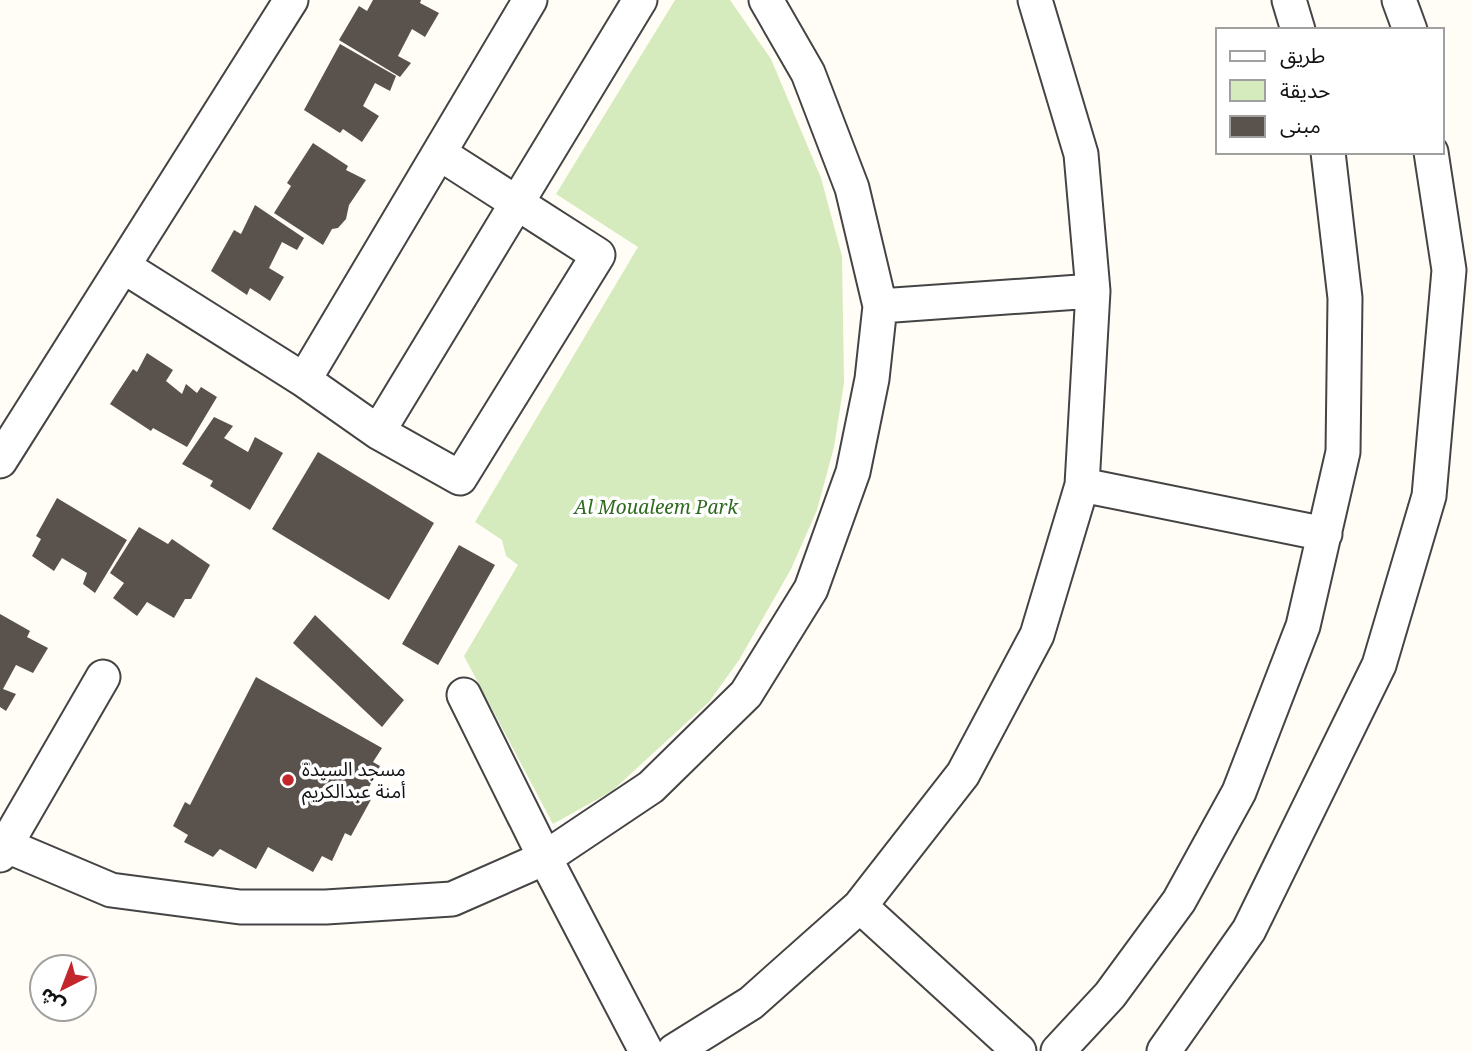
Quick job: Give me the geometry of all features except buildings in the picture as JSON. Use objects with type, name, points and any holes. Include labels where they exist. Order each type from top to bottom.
[{"type":"street","points":[[304,380],[530,0]]},
{"type":"street","points":[[378,432],[640,0]]},
{"type":"street","points":[[103,677],[2,848],[111,890],[240,906],[326,907],[452,899],[545,858],[651,787],[746,694],[811,589],[853,472],[872,379],[880,306],[852,188],[808,74],[766,0]]},
{"type":"street","points":[[1289,0],[1297,28]]},
{"type":"street","points":[[1399,0],[1409,28]]},
{"type":"street","points":[[674,1051],[751,1003],[860,906],[963,774],[1037,635],[1082,485],[1093,292],[1081,154],[1039,1]]},
{"type":"street","points":[[0,461],[123,266],[282,3]]},
{"type":"street","points":[[123,266],[304,380],[378,432],[460,478],[598,255],[439,153]]},
{"type":"street","points":[[1058,1051],[1110,995],[1179,901],[1239,792],[1303,626],[1343,453],[1345,298],[1328,154]]},
{"type":"street","points":[[1164,1051],[1249,930],[1379,664],[1429,495],[1460,270],[1431,154]]},
{"type":"street","points":[[880,306],[1093,292]]},
{"type":"street","points":[[1082,485],[1325,534]]},
{"type":"street","points":[[464,695],[646,1051]]},
{"type":"street","points":[[860,906],[1019,1051]]},
{"type":"green space","name":"Al Moualeem Park","points":[[675,0],[730,0],[771,59],[821,178],[842,256],[844,383],[834,447],[817,510],[791,569],[739,660],[709,702],[612,791],[553,824],[464,656],[518,565],[506,556],[502,540],[475,522],[638,247],[556,194]]},
{"type":"place","name":"مسجد السيدة أمنة عبدالكريم","points":[[288,780]]}]
